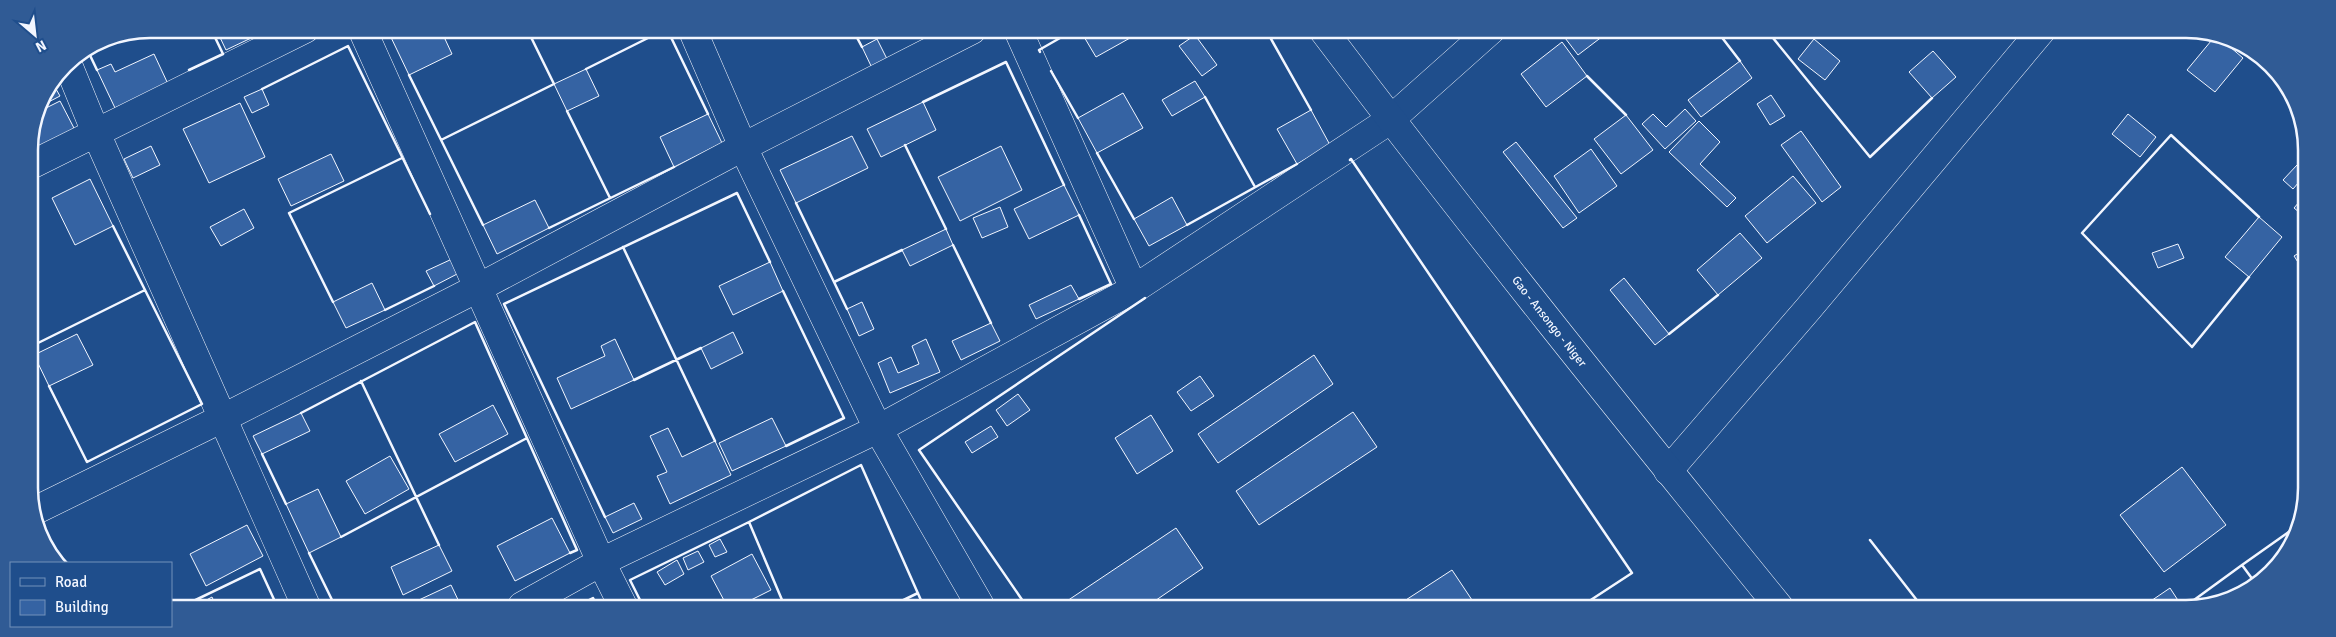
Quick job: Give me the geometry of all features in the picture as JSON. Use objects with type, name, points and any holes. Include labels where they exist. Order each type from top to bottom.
[{"type":"street","points":[[38,162],[288,37]]},
{"type":"street","points":[[366,37],[601,562],[620,600]]},
{"type":"street","points":[[695,37],[743,147],[878,429],[977,600]]},
{"type":"street","points":[[40,508],[223,418],[478,288],[743,147],[958,37]]},
{"type":"street","points":[[1021,37],[1134,289]]},
{"type":"street","name":"Gao - Ansongo - Niger","points":[[1328,37],[1390,120],[1668,471],[1773,599]]},
{"type":"street","points":[[533,600],[601,562],[878,429],[1134,289],[1390,120],[1483,37]]},
{"type":"street","points":[[1668,471],[1808,309],[2035,37]]},
{"type":"street","points":[[70,70],[96,133],[303,600]]},
{"type":"building","points":[[220,37],[253,37],[226,50]]},
{"type":"building","points":[[391,37],[449,37],[445,39],[452,54],[409,75]]},
{"type":"building","points":[[1084,37],[1130,37],[1130,38],[1096,57]]},
{"type":"building","points":[[1192,37],[1196,37],[1217,65],[1202,76],[1179,46]]},
{"type":"building","points":[[1564,37],[1602,37],[1578,55]]},
{"type":"building","points":[[877,39],[888,61],[872,68],[862,47]]},
{"type":"building","points":[[1814,39],[1840,61],[1825,80],[1798,59]]},
{"type":"building","points":[[2211,41],[2229,46],[2243,58],[2215,92],[2187,70]]},
{"type":"building","points":[[1562,42],[1587,76],[1546,107],[1521,74]]},
{"type":"building","points":[[1933,51],[1956,77],[1932,98],[1909,72]]},
{"type":"building","points":[[154,54],[168,84],[115,108],[97,70],[111,64],[115,72]]},
{"type":"building","points":[[1740,61],[1752,78],[1701,117],[1688,100]]},
{"type":"building","points":[[586,69],[599,96],[567,111],[554,84]]},
{"type":"building","points":[[1195,81],[1205,97],[1172,116],[1162,100]]},
{"type":"building","points":[[55,88],[60,96],[48,102]]},
{"type":"building","points":[[262,89],[269,105],[252,113],[244,97]]},
{"type":"building","points":[[1123,93],[1143,128],[1097,153],[1078,118]]},
{"type":"building","points":[[1771,95],[1785,116],[1770,125],[1757,104]]},
{"type":"building","points":[[60,101],[75,130],[38,148],[41,121],[46,108]]},
{"type":"building","points":[[923,102],[936,130],[881,157],[867,129]]},
{"type":"building","points":[[240,103],[265,157],[209,183],[183,129]]},
{"type":"building","points":[[1685,109],[1696,121],[1665,149],[1642,124],[1653,114],[1666,127]]},
{"type":"building","points":[[1311,110],[1330,145],[1297,164],[1277,129]]},
{"type":"building","points":[[708,114],[722,143],[674,167],[660,137]]},
{"type":"building","points":[[2128,114],[2156,137],[2140,157],[2112,134]]},
{"type":"building","points":[[1626,115],[1653,150],[1621,174],[1594,139]]},
{"type":"building","points":[[1699,121],[1720,142],[1700,164],[1736,198],[1727,207],[1669,152]]},
{"type":"building","points":[[1801,131],[1841,187],[1822,202],[1781,145]]},
{"type":"building","points":[[852,136],[868,168],[796,203],[780,170]]},
{"type":"building","points":[[1516,142],[1577,218],[1563,228],[1503,152]]},
{"type":"building","points":[[151,146],[160,165],[133,178],[124,159]]},
{"type":"building","points":[[1001,146],[1022,190],[960,221],[938,177]]},
{"type":"building","points":[[1591,149],[1617,186],[1579,213],[1554,176]]},
{"type":"building","points":[[331,154],[344,181],[291,206],[278,179]]},
{"type":"building","points":[[2297,165],[2298,183],[2293,189],[2283,180]]},
{"type":"building","points":[[1793,176],[1816,203],[1767,243],[1745,216]]},
{"type":"building","points":[[90,179],[113,226],[75,245],[52,198]]},
{"type":"building","points":[[1064,185],[1079,215],[1029,239],[1014,209]]},
{"type":"building","points":[[1172,197],[1187,225],[1149,246],[1134,219]]},
{"type":"building","points":[[535,200],[549,228],[497,254],[483,225]]},
{"type":"building","points":[[2298,203],[2298,211],[2294,208]]},
{"type":"building","points":[[1000,207],[1008,227],[982,238],[973,218]]},
{"type":"building","points":[[244,209],[254,228],[221,246],[210,227]]},
{"type":"building","points":[[2259,217],[2282,237],[2249,277],[2225,257]]},
{"type":"building","points":[[946,229],[953,245],[910,266],[902,250]]},
{"type":"building","points":[[1740,233],[1762,258],[1718,295],[1697,270]]},
{"type":"building","points":[[2178,244],[2184,258],[2158,268],[2152,253]]},
{"type":"building","points":[[2298,253],[2298,262],[2294,256]]},
{"type":"building","points":[[452,259],[459,273],[434,286],[426,271]]},
{"type":"building","points":[[770,262],[783,291],[733,315],[719,286]]},
{"type":"building","points":[[1624,278],[1669,334],[1655,345],[1610,290]]},
{"type":"building","points":[[372,283],[385,310],[346,328],[333,302]]},
{"type":"building","points":[[1071,285],[1079,299],[1036,319],[1029,305]]},
{"type":"building","points":[[862,302],[874,329],[859,336],[847,309]]},
{"type":"building","points":[[991,323],[1000,341],[961,360],[952,341]]},
{"type":"building","points":[[733,332],[743,353],[711,369],[701,348]]},
{"type":"building","points":[[77,334],[93,365],[49,386],[38,363],[38,353]]},
{"type":"building","points":[[615,339],[634,380],[571,409],[557,378],[605,356],[601,346]]},
{"type":"building","points":[[926,339],[940,372],[890,393],[878,363],[891,357],[898,373],[919,364],[912,346]]},
{"type":"building","points":[[1314,355],[1333,384],[1218,463],[1198,434]]},
{"type":"building","points":[[1200,376],[1214,396],[1191,411],[1177,392]]},
{"type":"building","points":[[1018,394],[1030,410],[1007,426],[996,410]]},
{"type":"building","points":[[493,405],[508,434],[455,462],[439,434]]},
{"type":"building","points":[[1353,412],[1377,447],[1259,525],[1236,491]]},
{"type":"building","points":[[301,413],[310,431],[262,454],[253,436]]},
{"type":"building","points":[[1151,415],[1173,451],[1137,474],[1115,438]]},
{"type":"building","points":[[772,418],[786,446],[732,471],[719,443]]},
{"type":"building","points":[[991,426],[998,437],[972,453],[965,442]]},
{"type":"building","points":[[668,428],[682,457],[715,441],[731,475],[670,504],[657,476],[667,472],[650,436]]},
{"type":"building","points":[[390,456],[409,489],[365,514],[346,481]]},
{"type":"building","points":[[2182,467],[2226,525],[2164,572],[2120,515]]},
{"type":"building","points":[[318,489],[341,537],[309,553],[286,504]]},
{"type":"building","points":[[634,503],[642,519],[613,533],[605,517]]},
{"type":"building","points":[[552,518],[570,553],[515,581],[497,546]]},
{"type":"building","points":[[247,525],[263,556],[206,586],[190,554]]},
{"type":"building","points":[[1176,528],[1203,568],[1157,600],[1069,600]]},
{"type":"building","points":[[720,539],[727,552],[715,557],[709,545]]},
{"type":"building","points":[[439,545],[452,571],[403,595],[391,567]]},
{"type":"building","points":[[698,551],[704,562],[688,570],[683,558]]},
{"type":"building","points":[[752,554],[771,590],[752,600],[724,600],[711,576]]},
{"type":"building","points":[[677,560],[684,574],[665,585],[657,572]]},
{"type":"building","points":[[1452,570],[1472,599],[1407,599]]},
{"type":"building","points":[[451,585],[458,600],[419,600]]},
{"type":"building","points":[[2170,588],[2177,599],[2154,599]]},
{"type":"wall","points":[[189,70],[223,54],[215,37]]},
{"type":"wall","points":[[441,140],[554,84],[531,37]]},
{"type":"wall","points":[[586,69],[650,37]]},
{"type":"wall","points":[[671,37],[708,114]]},
{"type":"wall","points":[[857,37],[862,47]]},
{"type":"wall","points":[[1040,52],[1039,50],[1062,37]]},
{"type":"wall","points":[[1270,37],[1311,110]]},
{"type":"wall","points":[[1722,37],[1740,61]]},
{"type":"wall","points":[[1773,38],[1870,157],[1932,98]]},
{"type":"wall","points":[[262,89],[348,46],[430,214]]},
{"type":"wall","points":[[90,55],[97,70]]},
{"type":"wall","points":[[923,102],[1006,62],[1064,185]]},
{"type":"wall","points":[[1051,71],[1078,118]]},
{"type":"wall","points":[[409,75],[483,225]]},
{"type":"wall","points":[[1587,76],[1626,115]]},
{"type":"wall","points":[[1205,97],[1255,187]]},
{"type":"wall","points":[[567,111],[610,198]]},
{"type":"wall","points":[[2249,277],[2192,347],[2082,233],[2171,135],[2259,217]]},
{"type":"wall","points":[[905,145],[946,229]]},
{"type":"wall","points":[[1097,153],[1134,219]]},
{"type":"wall","points":[[333,302],[289,213],[402,158]]},
{"type":"wall","points":[[1350,160],[1632,573],[1592,599]]},
{"type":"wall","points":[[1187,225],[1297,164]]},
{"type":"wall","points":[[549,228],[674,167]]},
{"type":"wall","points":[[605,517],[504,304],[737,193],[770,262]]},
{"type":"wall","points":[[796,203],[847,309]]},
{"type":"wall","points":[[1079,215],[1111,284],[1079,299]]},
{"type":"wall","points":[[38,343],[145,290],[113,226]]},
{"type":"wall","points":[[953,245],[991,323]]},
{"type":"wall","points":[[623,247],[715,441]]},
{"type":"wall","points":[[834,282],[902,250]]},
{"type":"wall","points":[[385,310],[434,286]]},
{"type":"wall","points":[[49,386],[87,462],[202,404],[145,290]]},
{"type":"wall","points":[[783,291],[844,418],[786,446]]},
{"type":"wall","points":[[1669,334],[1718,295]]},
{"type":"wall","points":[[1022,600],[919,450],[1145,298]]},
{"type":"wall","points":[[301,413],[475,322],[577,550],[570,553]]},
{"type":"wall","points":[[634,380],[701,348]]},
{"type":"wall","points":[[361,381],[439,545]]},
{"type":"wall","points":[[341,537],[527,438]]},
{"type":"wall","points":[[262,454],[286,504]]},
{"type":"wall","points":[[782,600],[749,522],[861,465],[921,600]]},
{"type":"wall","points":[[640,600],[630,580],[749,522]]},
{"type":"wall","points":[[2252,578],[2242,565],[2289,531]]},
{"type":"wall","points":[[1870,540],[1916,599]]},
{"type":"wall","points":[[309,553],[332,600]]},
{"type":"wall","points":[[2196,599],[2242,565]]},
{"type":"wall","points":[[196,600],[260,569],[274,600]]},
{"type":"wall","points":[[904,600],[918,593]]},
{"type":"wall","points":[[589,600],[593,598],[594,600]]}]
